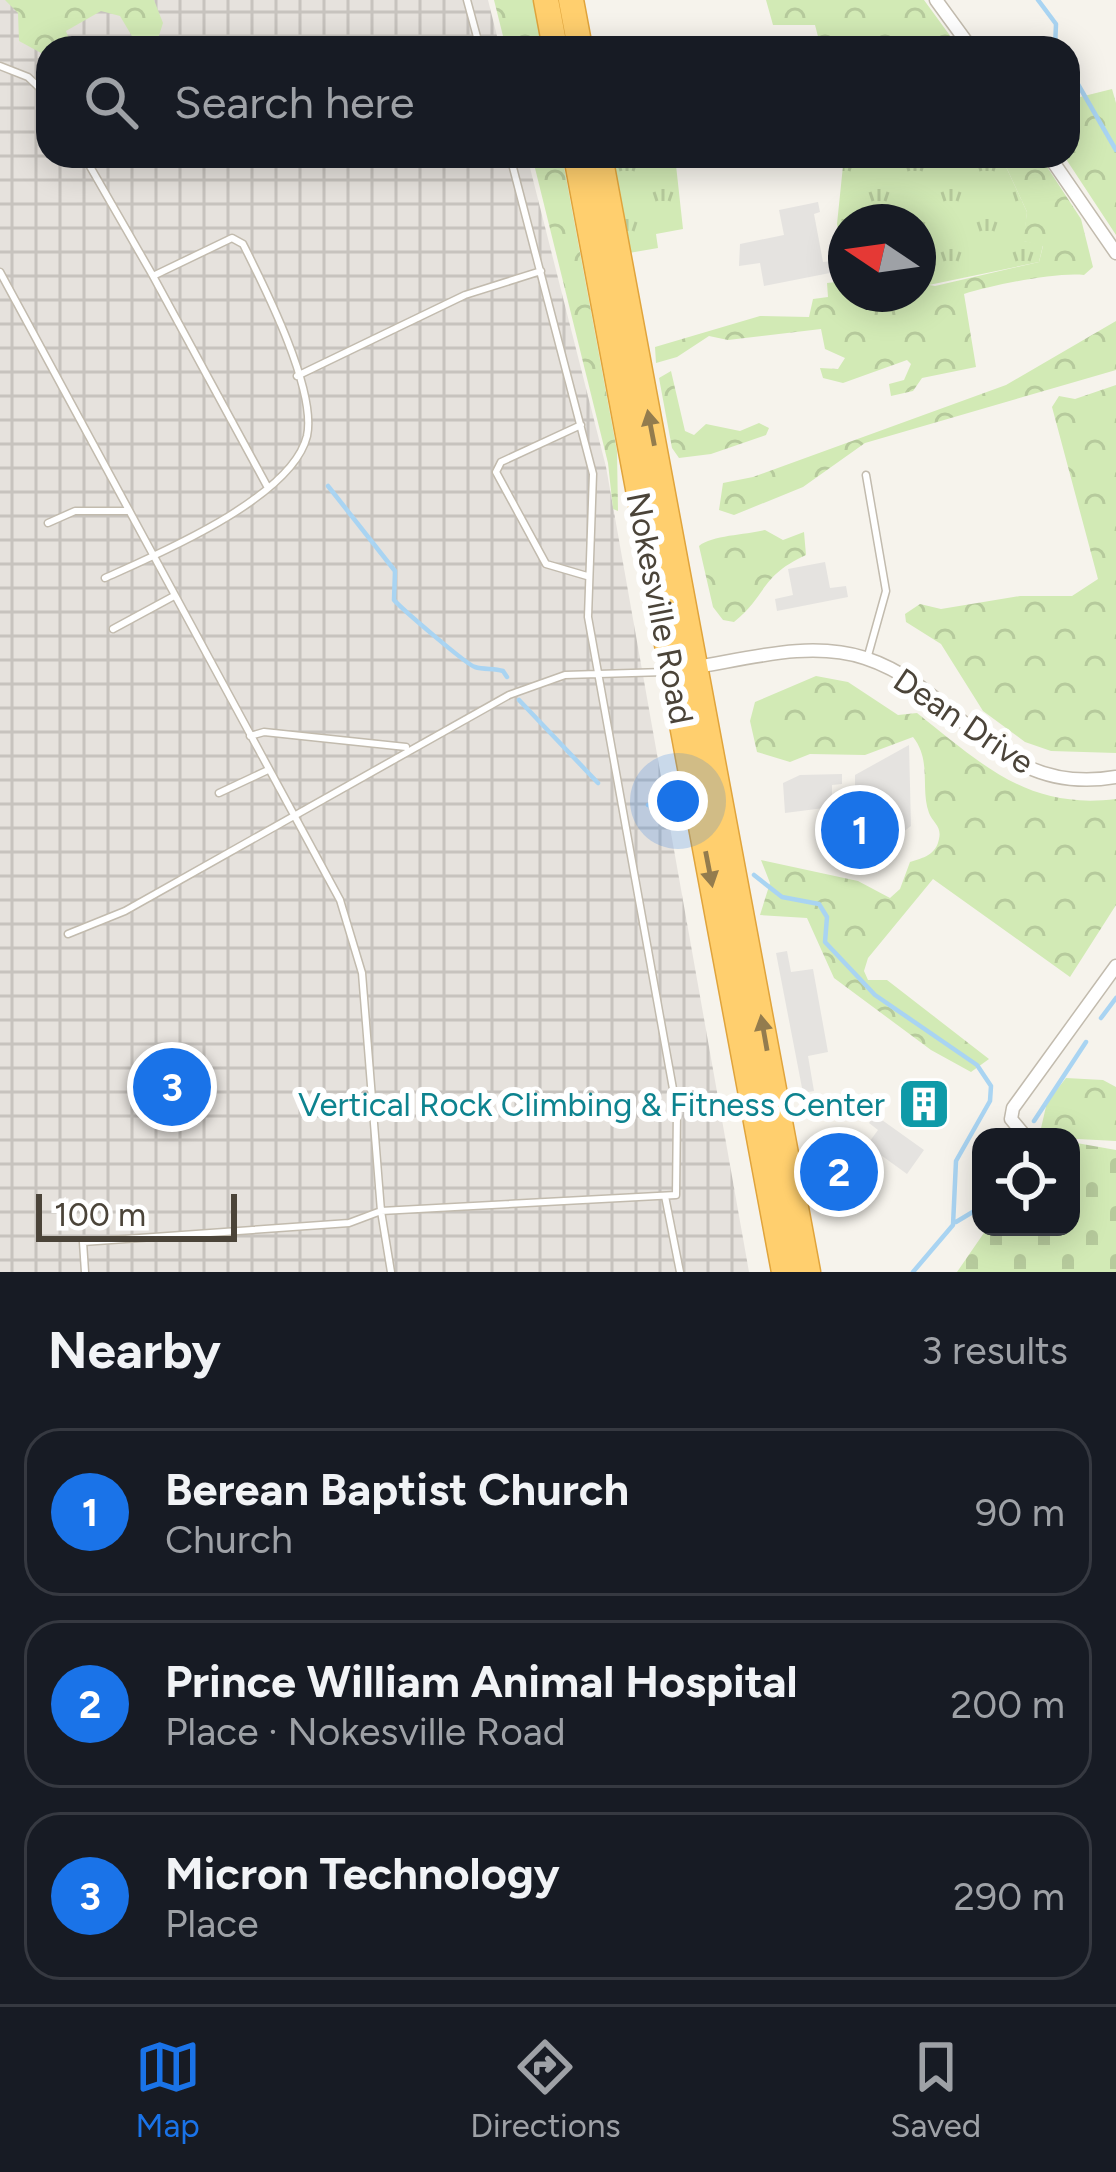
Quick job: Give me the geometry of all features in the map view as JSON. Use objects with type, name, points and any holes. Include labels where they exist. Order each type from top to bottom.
[{"type":"highway","points":[[547,0],[553,36]]},
{"type":"highway","points":[[571,0],[578,36]]},
{"type":"highway","name":"Nokesville Road","points":[[579,168],[608,266],[683,669],[784,1272]]},
{"type":"highway","name":"Nokesville Road","points":[[602,168],[608,266]]},
{"type":"highway","name":"Nokesville Road","points":[[683,669],[808,1272]]},
{"type":"street","points":[[936,0],[962,36]]},
{"type":"street","points":[[1057,168],[1116,254]]},
{"type":"street","name":"Dean Drive","points":[[683,669],[801,650],[867,659],[912,684],[1026,769],[1065,780],[1116,777]]},
{"type":"street","points":[[1018,1128],[1011,1119],[1013,1108],[1116,966]]},
{"type":"lane","points":[[467,0],[477,36]]},
{"type":"lane","points":[[0,66],[36,85]]},
{"type":"lane","points":[[91,168],[267,486]]},
{"type":"lane","points":[[85,1272],[83,1242],[349,1223],[381,1211],[676,1195],[677,1111],[588,617],[587,576],[596,496],[513,168]]},
{"type":"lane","points":[[105,578],[243,510],[294,460],[306,438],[289,336],[238,239],[153,276]]},
{"type":"lane","points":[[296,376],[465,295],[541,271]]},
{"type":"lane","points":[[1,278],[340,900],[358,951],[381,1211],[391,1272]]},
{"type":"lane","points":[[581,425],[501,462],[496,472],[546,563],[587,576]]},
{"type":"lane","points":[[866,475],[886,591],[867,659]]},
{"type":"lane","points":[[48,523],[75,512],[129,511]]},
{"type":"lane","points":[[113,628],[175,596]]},
{"type":"lane","points":[[68,934],[125,911],[410,747],[543,680],[683,669]]},
{"type":"lane","points":[[250,736],[264,732],[410,747]]},
{"type":"lane","points":[[220,793],[268,770]]},
{"type":"lane","points":[[665,1196],[680,1272]]},
{"type":"shaded area","points":[[0,0],[488,0],[497,36],[36,36],[36,168],[530,168],[606,467],[749,1272],[0,1272]]},
{"type":"shaded area","points":[[818,202],[820,212],[814,214],[828,273],[764,286],[760,263],[739,266],[740,244],[784,235],[779,210]]},
{"type":"shaded area","points":[[825,562],[830,588],[846,586],[848,597],[777,611],[775,599],[793,595],[788,569]]},
{"type":"shaded area","points":[[909,745],[911,826],[890,842],[855,796],[855,775]]},
{"type":"shaded area","points":[[842,774],[842,784],[832,785],[832,807],[785,813],[783,783],[800,775]]},
{"type":"shaded area","points":[[787,951],[791,972],[813,969],[828,1052],[808,1056],[814,1091],[803,1093],[776,953]]},
{"type":"shaded area","points":[[875,1115],[924,1150],[907,1174],[867,1145],[878,1130],[869,1123]]},
{"type":"green space","points":[[5,0],[154,0],[163,23],[159,36],[132,36],[120,16],[101,11],[66,31],[68,36],[36,36],[36,50],[19,41],[18,13]]},
{"type":"green space","points":[[494,0],[533,0],[540,36],[503,36]]},
{"type":"green space","points":[[766,0],[924,0],[950,36],[818,36],[815,25],[773,25]]},
{"type":"green space","points":[[1112,89],[1116,103],[1116,235],[1072,168],[1080,168],[1080,97]]},
{"type":"green space","points":[[535,168],[564,168],[617,451],[618,511],[613,509],[608,463]]},
{"type":"green space","points":[[613,168],[676,168],[683,229],[656,234],[658,248],[629,253]]},
{"type":"green space","points":[[843,168],[1007,168],[1027,212],[1024,241],[1043,245],[1039,262],[936,283],[936,204],[839,204]]},
{"type":"green space","points":[[1007,168],[1048,168],[1081,219],[1093,267],[1084,275],[1024,280],[964,294],[976,367],[922,378],[913,391],[891,396],[889,384],[904,380],[911,364],[907,360],[843,383],[823,378],[820,368],[838,369],[845,358],[825,349],[821,329],[728,340],[709,336],[677,357],[656,363],[655,347],[760,316],[809,317],[813,299],[828,297],[828,312],[936,312],[936,286],[1039,262],[1043,246],[1023,241],[1027,212]]},
{"type":"green space","points":[[1116,321],[1116,370],[865,443],[803,487],[734,515],[719,510],[723,483],[753,477],[1006,385]]},
{"type":"green space","points":[[671,371],[685,431],[694,435],[706,424],[740,431],[759,423],[769,428],[766,435],[711,454],[679,458],[672,448],[659,378]]},
{"type":"green space","points":[[1116,385],[1116,753],[1051,751],[1025,742],[983,711],[941,644],[906,622],[905,614],[920,604],[941,609],[1020,596],[1072,596],[1098,579],[1052,407],[1059,396],[1075,399]]},
{"type":"green space","points":[[765,530],[783,540],[804,532],[806,555],[780,570],[734,622],[723,620],[713,607],[699,546]]},
{"type":"green space","points":[[816,676],[848,682],[898,715],[917,713],[985,766],[1031,790],[1085,801],[1116,799],[1116,905],[1070,977],[933,879],[868,958],[864,971],[868,980],[887,980],[989,1059],[971,1072],[931,1050],[834,978],[807,918],[760,915],[770,883],[761,860],[858,881],[890,898],[900,889],[910,862],[932,852],[940,835],[929,813],[922,755],[913,737],[865,755],[810,754],[790,762],[757,752],[750,721],[755,702]]},
{"type":"green space","points":[[1066,1078],[1103,1080],[1116,1087],[1116,1141],[1080,1139],[1080,1128],[1041,1128],[1047,1102]]},
{"type":"green space","points":[[1080,1144],[1116,1150],[1116,1272],[957,1272],[982,1236],[1080,1236]]},
{"type":"waterway","points":[[1038,0],[1056,24],[1056,36]]},
{"type":"waterway","points":[[1080,88],[1116,150]]},
{"type":"waterway","points":[[328,486],[395,571],[394,600],[470,664],[503,671],[507,677]]},
{"type":"waterway","points":[[519,700],[598,783]]},
{"type":"waterway","points":[[648,805],[679,820]]},
{"type":"waterway","points":[[754,875],[782,897],[819,904],[827,917],[825,942],[875,995],[977,1065],[991,1086],[990,1101],[956,1161],[953,1225],[913,1272]]},
{"type":"waterway","points":[[1101,1018],[1116,998]]},
{"type":"waterway","points":[[1034,1121],[1086,1042]]},
{"type":"waterway","points":[[956,1222],[972,1212]]},
{"type":"place","name":"Berean Baptist Church","points":[[860,830]]},
{"type":"place","name":"Micron Technology","points":[[172,1087]]},
{"type":"place","name":"Vertical Rock Climbing & Fitness Center","points":[[924,1104]]},
{"type":"place","name":"Prince William Animal Hospital","points":[[839,1172]]}]
